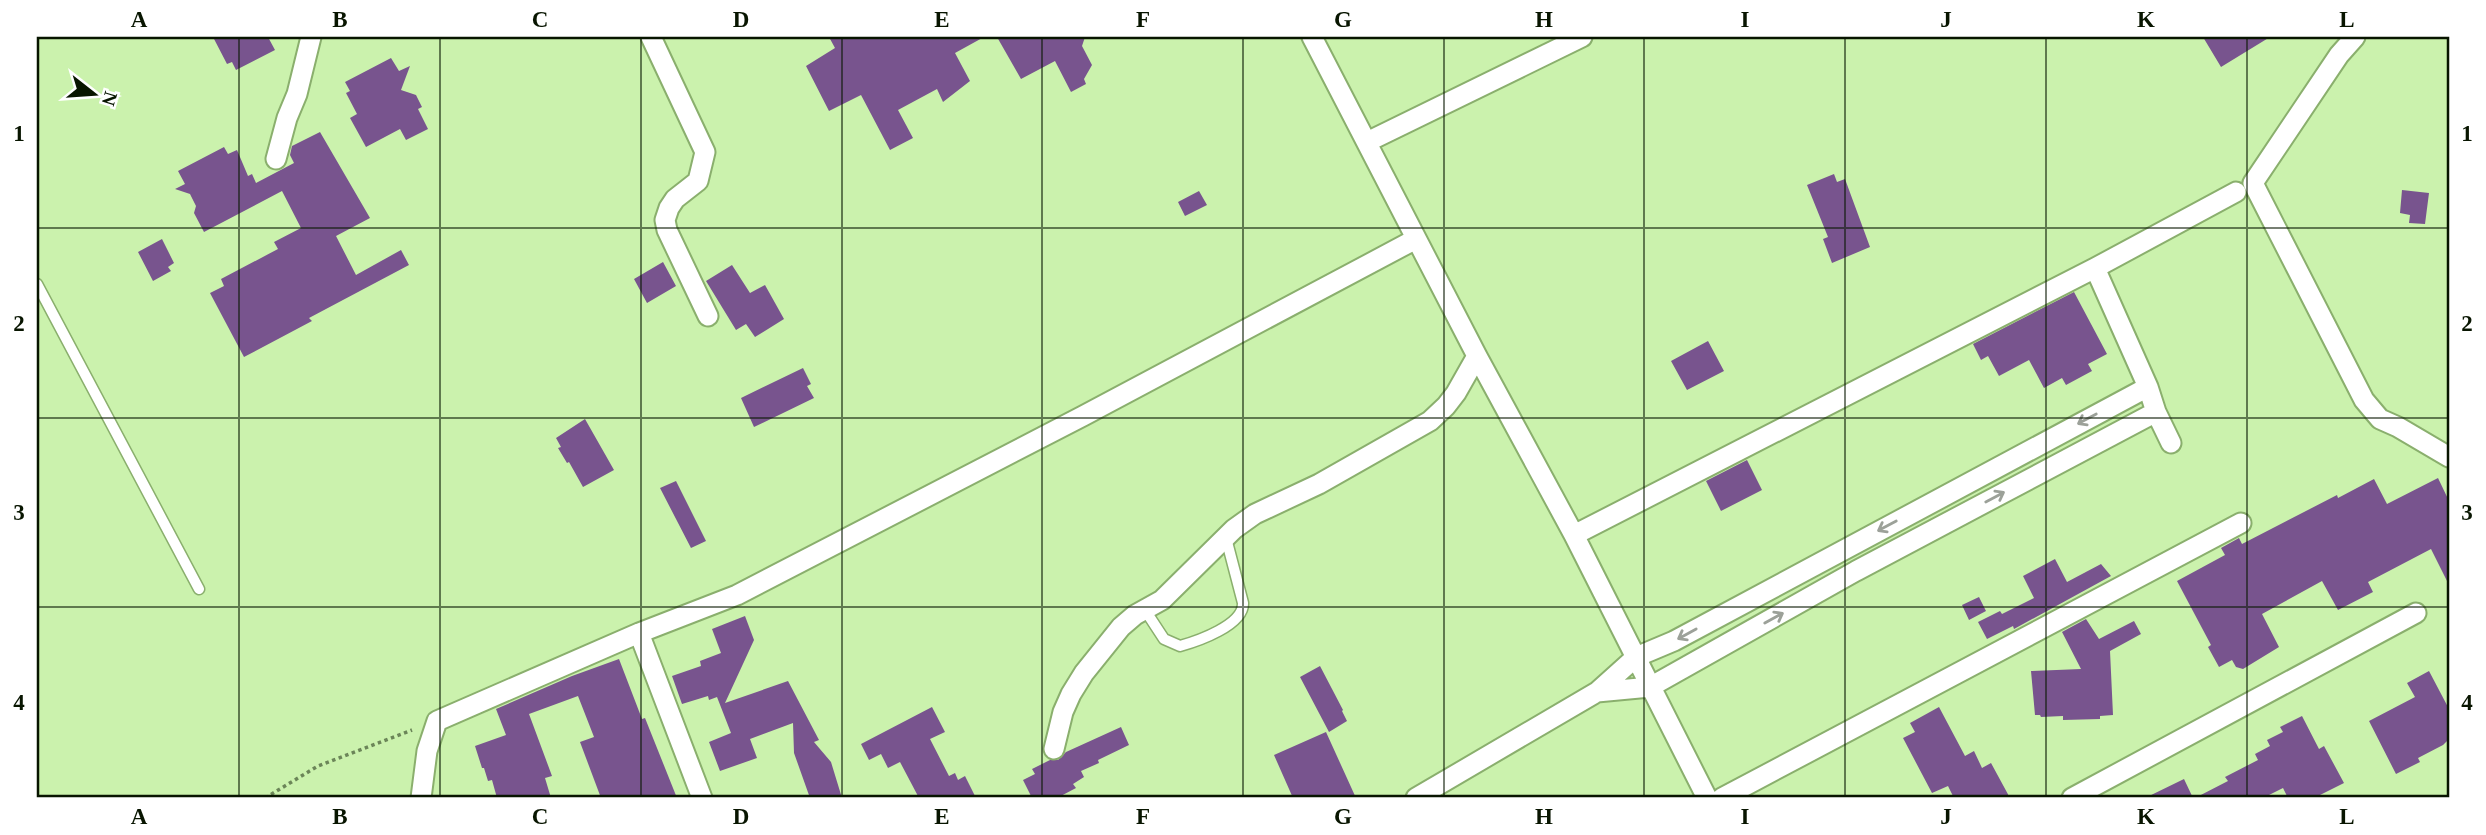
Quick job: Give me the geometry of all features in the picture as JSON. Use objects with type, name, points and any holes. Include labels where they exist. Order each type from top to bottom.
[{"type":"street","points":[[275,159],[297,94],[311,37]]},
{"type":"street","points":[[651,37],[705,152],[698,181],[675,199],[665,220],[667,230],[708,316]]},
{"type":"street","points":[[1311,37],[1476,356],[1574,535],[1707,798]]},
{"type":"street","points":[[1367,142],[1582,37]]},
{"type":"street","points":[[2355,37],[2339,55],[2253,183],[2364,400],[2380,419],[2449,457]]},
{"type":"street","points":[[1574,535],[2095,268],[2236,192]]},
{"type":"street","points":[[421,798],[427,751],[437,721],[639,633],[712,607],[745,591],[1416,239]]},
{"type":"street","points":[[2095,268],[2148,387],[2156,412],[2172,443]]},
{"type":"street","points":[[1054,749],[1063,712],[1084,673],[1121,627],[1162,600],[1226,537],[1255,514],[1319,484],[1430,421],[1456,393],[1476,356]]},
{"type":"street","points":[[1416,798],[1597,692],[1636,657],[1674,641],[2148,387]]},
{"type":"street","points":[[1597,692],[1650,687],[1856,571],[2156,412]]},
{"type":"street","points":[[2038,446],[2049,469]]},
{"type":"street","points":[[1939,499],[1951,521]]},
{"type":"street","points":[[1722,798],[2241,523]]},
{"type":"street","points":[[1845,549],[1856,571]]},
{"type":"street","points":[[2072,798],[2417,614]]},
{"type":"street","points":[[639,633],[702,798]]},
{"type":"lane","points":[[37,285],[199,589]]},
{"type":"lane","points":[[1145,610],[1164,639],[1180,646],[1222,629],[1238,618],[1243,603],[1226,537]]},
{"type":"path","points":[[265,798],[318,766],[437,721]]},
{"type":"building","points":[[213,37],[268,37],[275,50],[236,70],[232,62],[227,64]]},
{"type":"building","points":[[829,37],[984,37],[955,53],[970,81],[943,102],[937,89],[898,110],[913,138],[890,150],[861,95],[829,111],[806,66],[835,48]]},
{"type":"building","points":[[997,37],[1085,37],[1082,46],[1092,65],[1084,79],[1086,84],[1071,92],[1055,61],[1021,79]]},
{"type":"building","points":[[2203,37],[2270,37],[2221,67]]},
{"type":"building","points":[[391,58],[399,71],[410,66],[401,90],[416,95],[422,107],[418,109],[428,129],[406,140],[400,129],[366,147],[350,118],[357,114],[346,93],[350,91],[345,82]]},
{"type":"building","points":[[320,132],[370,218],[336,236],[356,275],[401,250],[409,265],[309,318],[312,321],[244,357],[210,293],[224,286],[221,279],[278,249],[274,242],[301,228],[282,191],[204,232],[194,213],[196,206],[190,194],[175,189],[185,184],[178,171],[224,147],[228,154],[237,150],[248,176],[252,174],[256,183],[294,163],[290,155],[292,146]]},
{"type":"building","points":[[1834,174],[1837,182],[1845,179],[1870,247],[1832,263],[1823,239],[1828,237],[1807,185]]},
{"type":"building","points":[[2402,190],[2429,193],[2425,224],[2409,223],[2410,215],[2400,213]]},
{"type":"building","points":[[1199,191],[1207,205],[1185,216],[1178,202]]},
{"type":"building","points":[[162,239],[174,263],[168,267],[171,271],[153,281],[138,252]]},
{"type":"building","points":[[663,262],[676,286],[647,303],[634,279]]},
{"type":"building","points":[[732,265],[750,293],[765,285],[784,319],[755,337],[746,324],[736,330],[706,281]]},
{"type":"building","points":[[2074,292],[2107,354],[2088,364],[2092,371],[2066,385],[2062,378],[2044,388],[2029,360],[1999,376],[1988,356],[1981,360],[1973,344]]},
{"type":"building","points":[[1708,341],[1724,371],[1687,390],[1671,361]]},
{"type":"building","points":[[803,368],[811,384],[807,386],[814,398],[754,427],[741,398]]},
{"type":"building","points":[[585,419],[614,470],[583,487],[558,448],[561,447],[556,438]]},
{"type":"building","points":[[1747,460],[1762,490],[1721,511],[1706,481]]},
{"type":"building","points":[[2438,478],[2449,501],[2449,585],[2431,549],[2368,582],[2373,592],[2338,610],[2322,581],[2262,614],[2279,647],[2243,669],[2236,667],[2232,660],[2219,667],[2208,647],[2211,645],[2177,581],[2225,555],[2221,548],[2239,538],[2242,544],[2374,479],[2387,504]]},
{"type":"building","points":[[676,481],[706,541],[691,548],[660,488]]},
{"type":"building","points":[[2055,559],[2067,582],[2101,564],[2111,576],[2014,629],[2013,626],[1987,639],[1978,622],[2000,611],[2002,614],[2034,598],[2023,576]]},
{"type":"building","points":[[1979,597],[1986,611],[1969,620],[1962,605]]},
{"type":"building","points":[[745,616],[754,640],[725,703],[788,681],[819,740],[814,742],[831,762],[842,798],[810,798],[794,753],[793,723],[750,739],[757,758],[720,771],[709,742],[731,733],[717,697],[709,700],[708,696],[682,704],[672,676],[701,666],[700,661],[721,653],[712,629]]},
{"type":"building","points":[[2086,619],[2099,639],[2134,621],[2141,634],[2110,651],[2113,715],[2100,716],[2100,719],[2063,720],[2063,716],[2035,715],[2031,671],[2081,669],[2062,632]]},
{"type":"building","points":[[619,659],[677,798],[601,798],[580,742],[594,737],[578,696],[529,714],[552,776],[545,778],[551,798],[497,798],[492,780],[488,781],[475,746],[506,735],[496,709]]},
{"type":"building","points":[[1320,666],[1347,721],[1329,732],[1300,677]]},
{"type":"building","points":[[2429,671],[2449,709],[2449,739],[2418,758],[2420,762],[2396,774],[2369,721],[2415,697],[2407,683]]},
{"type":"building","points":[[932,707],[945,732],[930,739],[949,776],[955,773],[958,780],[965,776],[976,798],[919,798],[900,762],[888,768],[881,754],[869,760],[861,744]]},
{"type":"building","points":[[1939,707],[1965,756],[1974,751],[1982,768],[1991,763],[2010,798],[1954,798],[1948,786],[1932,793],[1903,738],[1915,732],[1910,723]]},
{"type":"building","points":[[2302,716],[2319,749],[2324,746],[2344,783],[2314,798],[2288,798],[2283,788],[2263,798],[2195,798],[2228,781],[2225,777],[2258,760],[2255,754],[2270,746],[2267,740],[2283,732],[2280,727]]},
{"type":"building","points":[[1121,727],[1129,745],[1081,771],[1084,777],[1073,784],[1076,788],[1057,798],[1032,798],[1023,780],[1035,774],[1032,769],[1050,760],[1058,760],[1066,752]]},
{"type":"building","points":[[1326,732],[1356,798],[1293,798],[1274,755]]},
{"type":"building","points":[[2184,779],[2193,798],[2145,798]]}]
